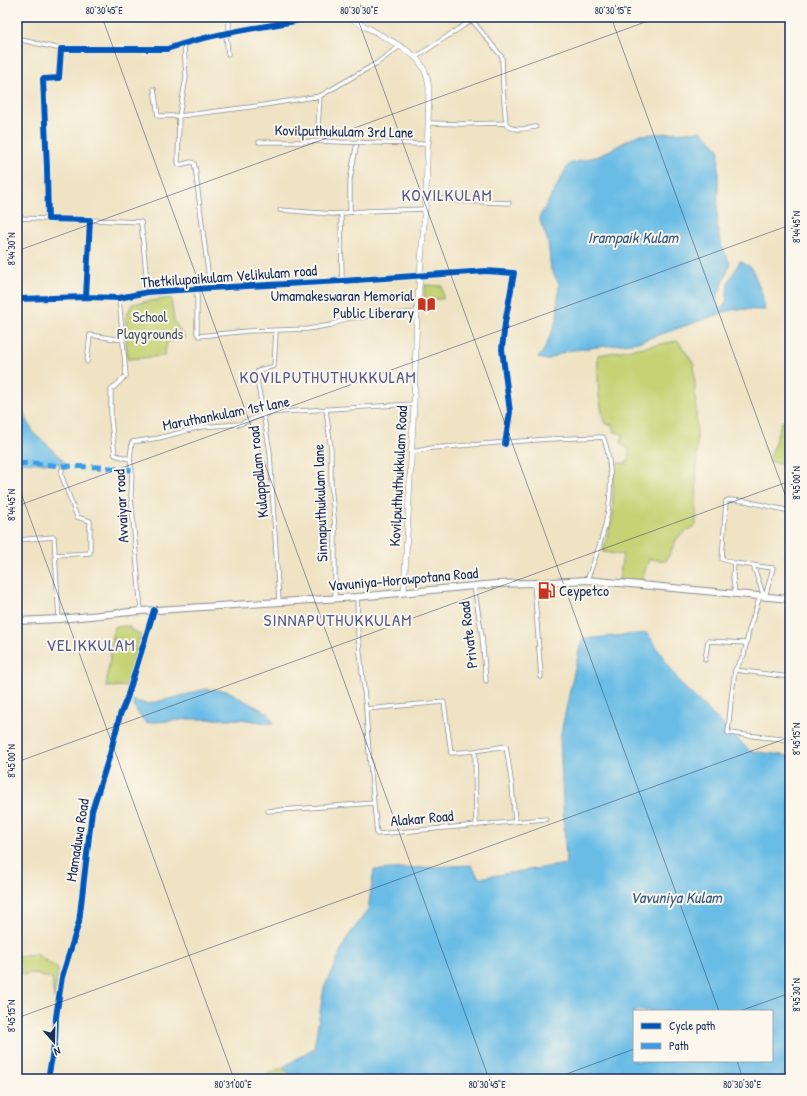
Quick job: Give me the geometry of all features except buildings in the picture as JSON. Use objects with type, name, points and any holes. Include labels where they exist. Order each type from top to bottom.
[{"type":"highway","name":"Vavuniya-Horowpotana Road","points":[[17,621],[59,619],[141,611],[279,602],[474,586],[587,580],[790,599]]},
{"type":"street","points":[[228,54],[227,34],[229,17]]},
{"type":"street","points":[[17,39],[61,49],[167,49],[184,43],[316,17]]},
{"type":"street","name":"Kovilputhuthukkulam Road","points":[[350,17],[416,57],[421,63],[428,78],[429,88],[429,142],[419,276],[404,592]]},
{"type":"street","points":[[416,57],[472,20],[502,57],[506,125]]},
{"type":"street","points":[[184,43],[186,78],[179,116],[178,162],[179,165],[191,162],[194,163],[210,288]]},
{"type":"street","points":[[154,88],[158,116],[179,116],[320,96],[377,63],[400,46]]},
{"type":"street","points":[[48,219],[43,79],[59,78],[61,49]]},
{"type":"street","points":[[320,96],[318,127],[321,141]]},
{"type":"street","points":[[429,123],[506,123],[506,125],[515,130],[536,127]]},
{"type":"street","name":"Kovilputhukulam 3rd Lane","points":[[259,142],[321,141],[421,144],[429,142]]},
{"type":"street","points":[[350,212],[350,180],[357,142]]},
{"type":"street","points":[[426,197],[459,201],[509,203]]},
{"type":"street","points":[[280,210],[341,214],[350,212],[425,210]]},
{"type":"street","points":[[341,214],[342,281]]},
{"type":"street","points":[[17,218],[141,222],[148,292]]},
{"type":"street","points":[[86,297],[90,220]]},
{"type":"street","name":"Thetkilupaikulam Velikulam road","points":[[17,300],[86,297],[119,298],[148,292],[210,288],[486,271],[514,273],[502,349],[510,412],[505,444]]},
{"type":"street","points":[[197,290],[197,333],[199,336],[248,331],[308,329],[331,325],[349,318],[417,312]]},
{"type":"street","name":"Avvaiyar road","points":[[119,298],[126,376],[111,390],[111,420],[115,455],[130,459],[132,470],[131,496],[141,611]]},
{"type":"street","name":"Kulappallam road","points":[[276,331],[274,366],[257,370],[256,374],[270,452],[279,602]]},
{"type":"street","points":[[87,362],[90,335],[123,340]]},
{"type":"street","name":"Maruthankulam 1st lane","points":[[130,459],[132,442],[159,438],[201,427],[240,424],[264,414],[414,404]]},
{"type":"street","name":"Sinnaputhukulam lane","points":[[326,409],[331,450],[331,484],[335,529],[335,597]]},
{"type":"street","points":[[411,452],[432,448],[505,444],[549,439],[603,437],[609,453],[611,498],[600,548],[587,580]]},
{"type":"street","points":[[56,555],[90,553],[90,521],[77,517],[61,474],[63,466]]},
{"type":"street","points":[[790,511],[745,501],[727,500],[722,559],[734,563],[773,568],[745,643],[744,655],[735,670],[728,733],[790,740]]},
{"type":"street","points":[[17,540],[54,537],[59,619]]},
{"type":"street","points":[[734,563],[734,593]]},
{"type":"street","points":[[753,565],[763,596]]},
{"type":"street","points":[[534,583],[541,677]]},
{"type":"street","name":"Private Road","points":[[474,586],[482,636],[486,681]]},
{"type":"street","name":"Alakar Road","points":[[357,596],[358,634],[377,834],[546,819]]},
{"type":"street","name":"Mamaduwa Road","points":[[48,1079],[55,1040],[56,1017],[62,977],[80,922],[92,811],[110,754],[120,715],[128,698],[154,610]]},
{"type":"street","points":[[705,660],[708,641],[745,643]]},
{"type":"street","points":[[735,670],[790,677]]},
{"type":"street","points":[[366,709],[444,702],[451,754],[506,746],[512,786],[515,822]]},
{"type":"street","points":[[475,751],[476,826]]},
{"type":"street","points":[[268,811],[374,803]]},
{"type":"green space","points":[[425,285],[442,286],[443,299],[424,299]]},
{"type":"green space","name":"School Playgrounds","points":[[171,298],[174,321],[185,338],[167,342],[164,356],[127,359],[126,317],[132,304]]},
{"type":"green space","points":[[678,341],[694,364],[697,438],[696,525],[677,538],[666,561],[649,559],[641,582],[619,580],[623,555],[603,552],[613,515],[613,463],[628,463],[629,449],[621,444],[623,434],[614,432],[614,425],[606,424],[603,416],[599,390],[598,355]]},
{"type":"green space","points":[[782,421],[790,425],[790,468],[769,461]]},
{"type":"green space","points":[[129,626],[131,630],[141,634],[126,686],[106,687],[114,627]]},
{"type":"green space","points":[[36,954],[58,969],[54,999],[52,979],[31,973],[17,976],[17,956]]},
{"type":"green space","points":[[282,1068],[299,1079],[264,1079],[267,1073]]},
{"type":"water","name":"Irampaik Kulam","points":[[702,131],[719,148],[717,226],[720,242],[730,264],[716,301],[720,309],[726,304],[728,283],[740,261],[752,268],[762,294],[765,310],[734,309],[638,342],[566,351],[547,360],[538,358],[544,350],[557,320],[559,283],[551,270],[548,241],[539,218],[569,164],[599,156],[638,135]]},
{"type":"water","points":[[17,400],[35,435],[47,444],[66,464],[17,462]]},
{"type":"water","name":"Vavuniya Kulam","points":[[647,633],[681,684],[750,751],[790,756],[790,1079],[299,1079],[282,1068],[314,1048],[324,988],[347,938],[368,910],[374,870],[471,865],[479,878],[566,864],[560,738],[582,639]]},
{"type":"water","points":[[206,689],[228,691],[268,713],[274,724],[240,719],[190,719],[146,723],[139,715],[131,700],[147,704]]},
{"type":"marked path","points":[[17,464],[31,463],[132,470]]},
{"type":"cycle path","points":[[86,297],[90,220],[48,219],[43,79],[59,78],[61,49],[167,49],[222,34],[316,17]]},
{"type":"cycle path","points":[[17,299],[86,297],[119,298],[148,292],[210,288],[486,271],[514,273],[502,349],[510,412],[505,444]]},
{"type":"cycle path","points":[[48,1079],[55,1040],[56,1017],[62,977],[79,922],[92,811],[110,754],[120,715],[127,698],[154,610]]},
{"type":"place","name":"Umamakeswaran Memorial Public Liberary","points":[[427,304]]},
{"type":"place","name":"Ceypetco","points":[[546,590]]},
{"type":"district","name":"KOVILKULAM","points":[[447,194]]},
{"type":"district","name":"KOVILPUTHUTHUKKULAM","points":[[328,376]]},
{"type":"district","name":"SINNAPUTHUKKULAM","points":[[338,619]]},
{"type":"district","name":"VELIKKULAM","points":[[91,644]]}]
